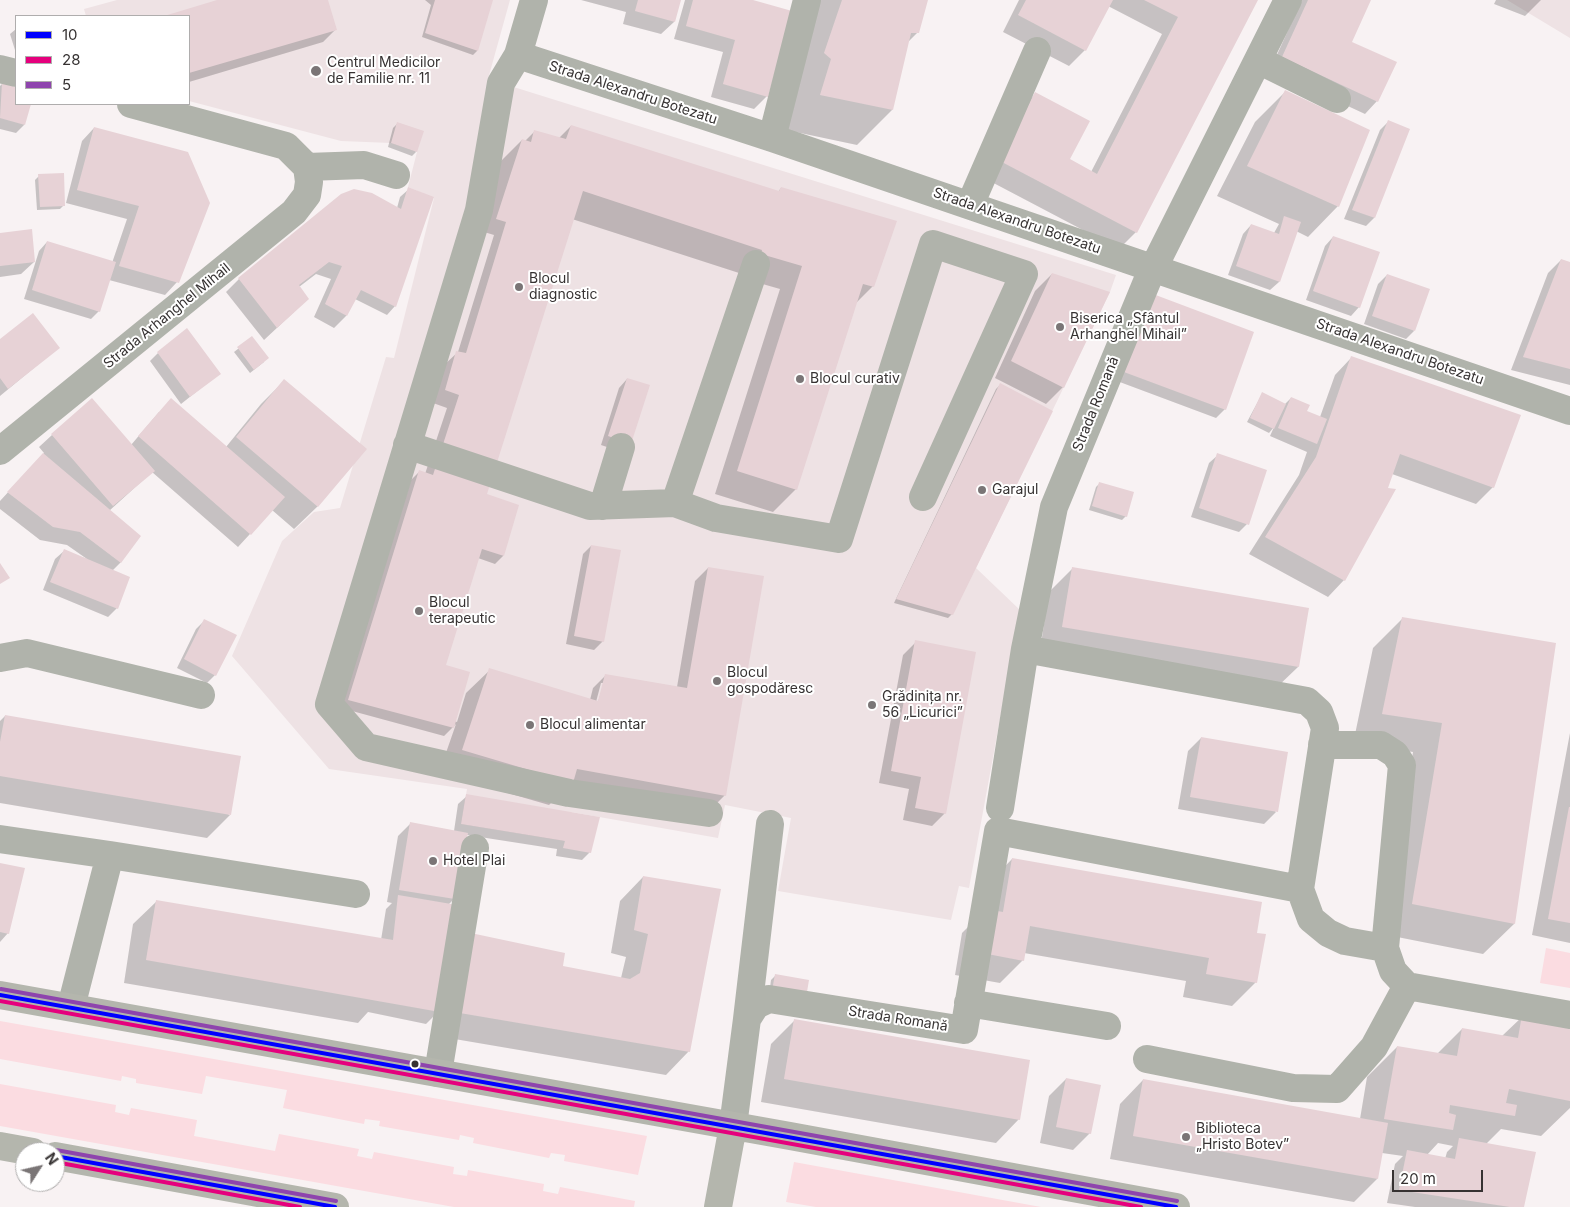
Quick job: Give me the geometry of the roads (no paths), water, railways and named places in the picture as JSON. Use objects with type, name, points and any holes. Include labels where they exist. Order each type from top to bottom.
[{"type":"main road","points":[[0,995],[1176,1207]]},
{"type":"main road","points":[[718,1207],[733,1126]]},
{"type":"main road","points":[[0,1146],[15,1149]]},
{"type":"main road","points":[[65,1158],[335,1207]]},
{"type":"street","points":[[534,0],[518,56],[501,83],[479,210],[328,704],[366,747],[569,793],[709,813]]},
{"type":"street","points":[[772,138],[807,0]]},
{"type":"street","name":"Strada Romană","points":[[747,1018],[756,1005],[769,999],[964,1030],[1025,649],[1054,507],[1154,267],[1288,0]]},
{"type":"street","points":[[970,205],[1037,51]]},
{"type":"street","name":"Strada Alexandru Botezatu","points":[[518,56],[772,138],[1154,267],[1570,411]]},
{"type":"street","points":[[1258,60],[1337,99]]},
{"type":"street","points":[[0,69],[15,73]]},
{"type":"street","points":[[135,105],[286,146],[307,167],[364,165],[396,175]]},
{"type":"street","name":"Strada Arhanghel Mihail","points":[[0,451],[297,209],[307,195],[309,182],[307,167]]},
{"type":"street","points":[[407,446],[590,506],[675,503],[716,518],[839,539],[933,244],[1024,274],[923,497]]},
{"type":"street","points":[[675,503],[756,264]]},
{"type":"street","points":[[603,506],[621,447]]},
{"type":"street","points":[[1025,649],[1307,701],[1319,712],[1325,728],[1300,889],[1311,919],[1328,934],[1345,941],[1385,948]]},
{"type":"street","points":[[0,658],[26,653],[201,695]]},
{"type":"street","points":[[1322,745],[1381,745],[1395,754],[1402,765],[1385,948],[1393,972],[1407,986],[1570,1015]]},
{"type":"street","points":[[999,819],[1300,889]]},
{"type":"street","points":[[733,1126],[770,824]]},
{"type":"street","points":[[0,839],[356,894]]},
{"type":"street","points":[[438,1073],[475,848]]},
{"type":"street","points":[[71,1007],[110,855]]},
{"type":"street","points":[[1147,1059],[1293,1088],[1337,1089],[1374,1047],[1407,986]]},
{"type":"street","points":[[968,1002],[1107,1026]]},
{"type":"place","name":"Centrul Medicilor de Familie nr. 11","points":[[316,71]]},
{"type":"place","name":"Blocul diagnostic","points":[[519,287]]},
{"type":"place","name":"Biserica „Sfântul Arhanghel Mihail”","points":[[1060,327]]},
{"type":"place","name":"Blocul curativ","points":[[800,379]]},
{"type":"place","name":"Garajul","points":[[982,490]]},
{"type":"place","name":"Blocul terapeutic","points":[[419,611]]},
{"type":"place","name":"Blocul gospodăresc","points":[[717,681]]},
{"type":"place","name":"Grădinița nr. 56 „Licurici”","points":[[872,705]]},
{"type":"place","name":"Blocul alimentar","points":[[530,725]]},
{"type":"place","name":"Hotel Plai","points":[[433,861]]},
{"type":"place","name":"Biblioteca „Hristo Botev”","points":[[1186,1137]]}]
